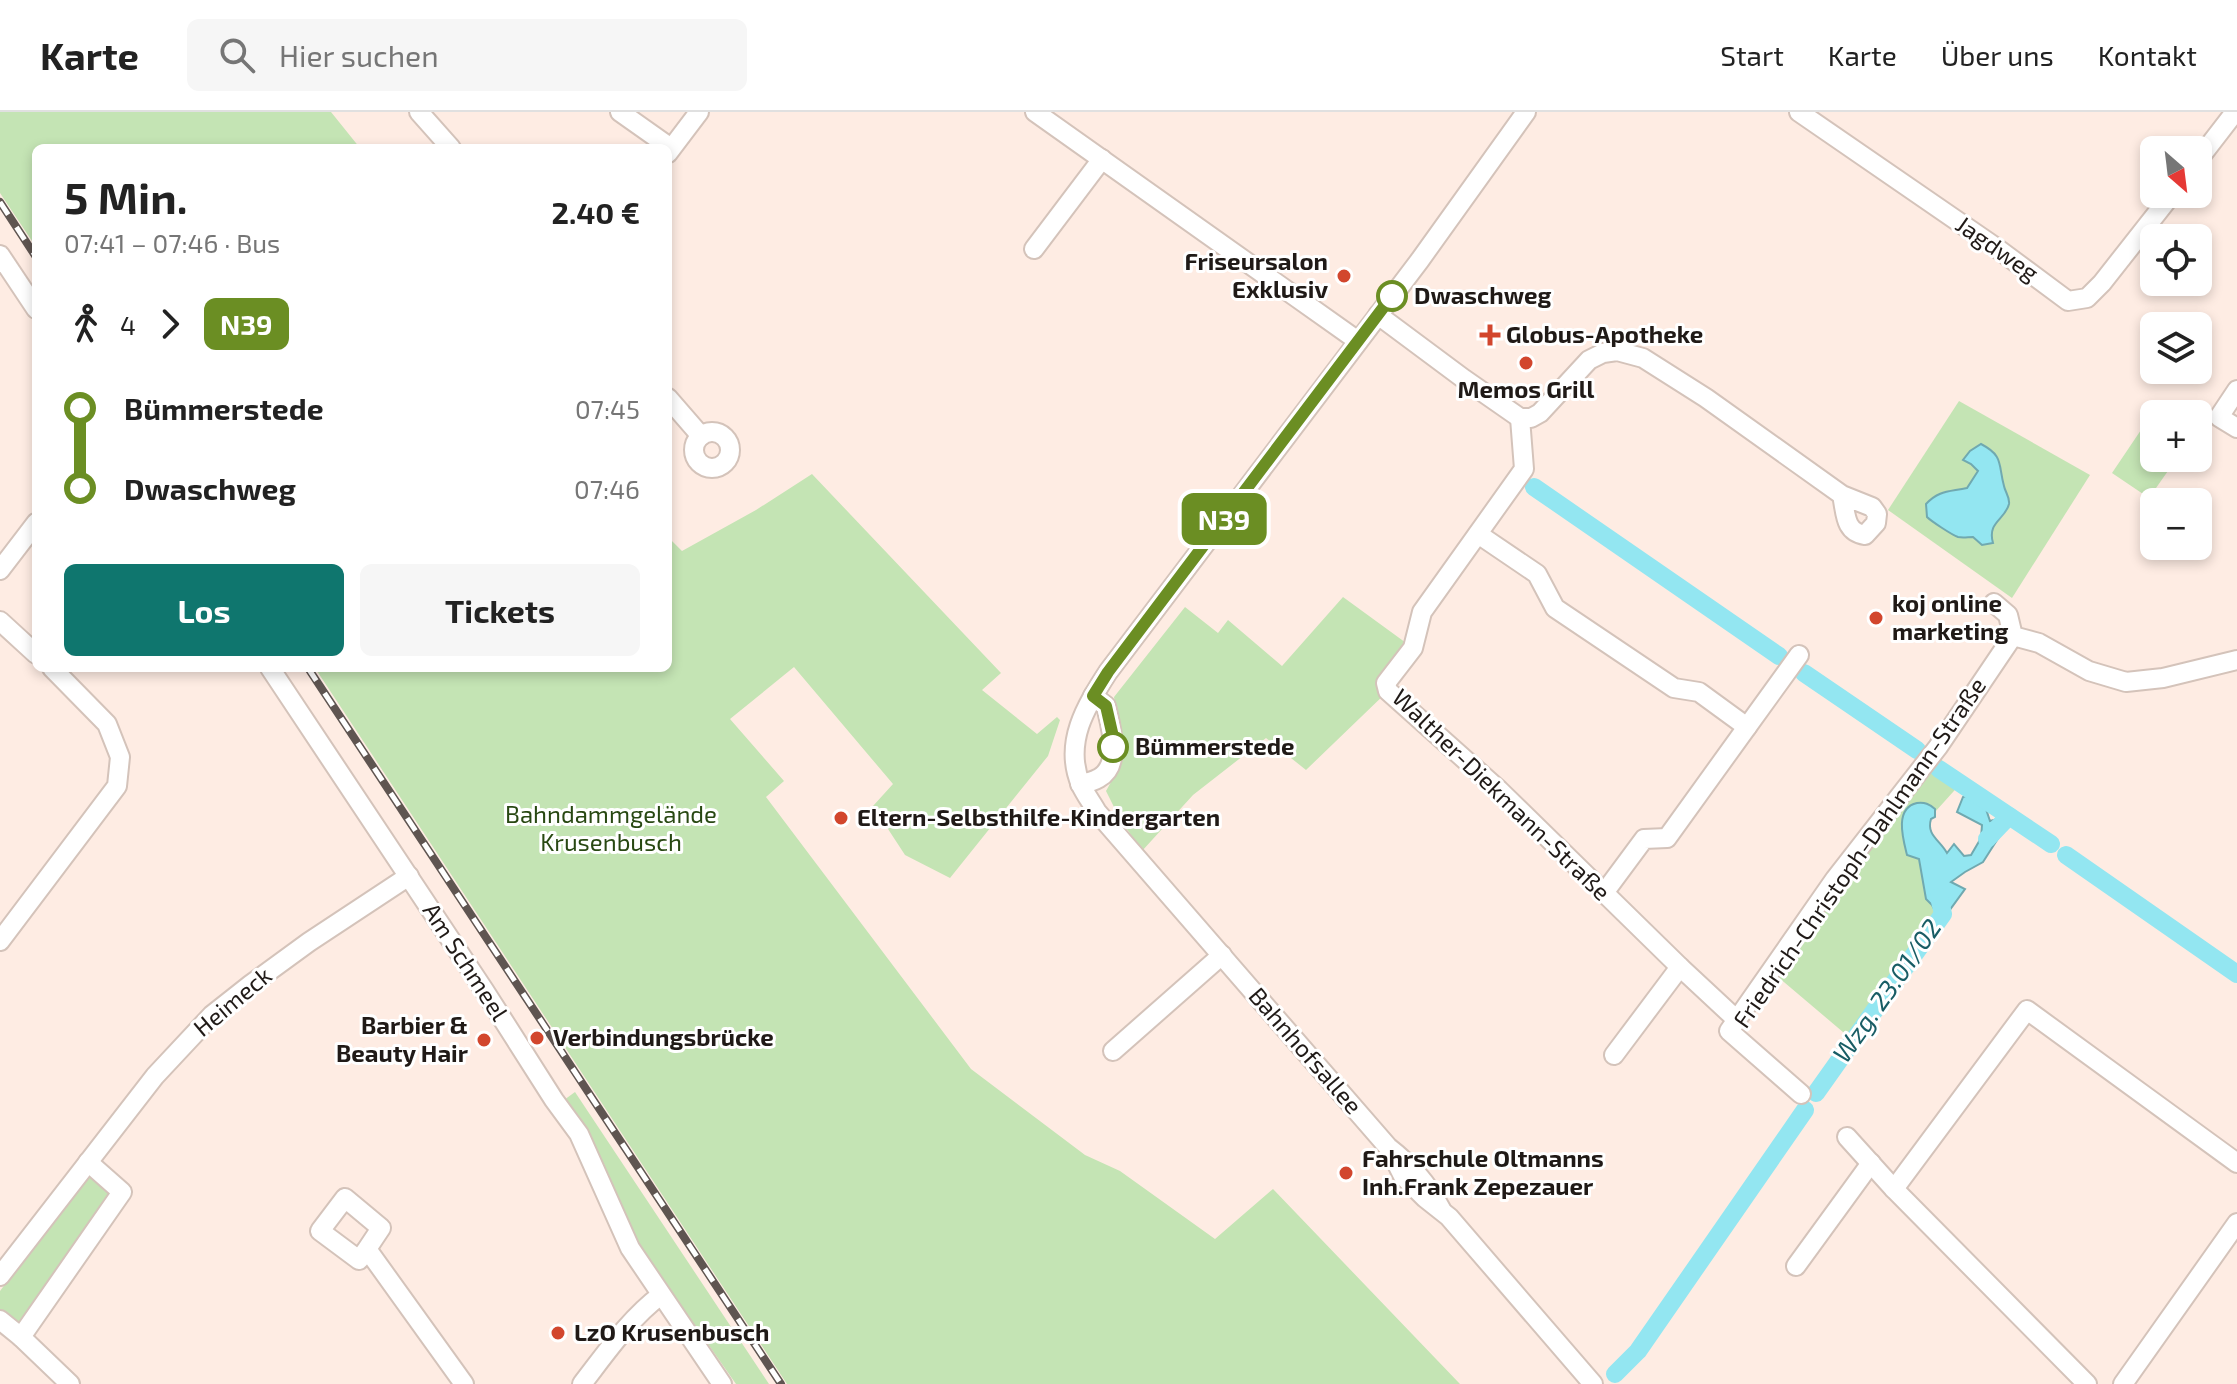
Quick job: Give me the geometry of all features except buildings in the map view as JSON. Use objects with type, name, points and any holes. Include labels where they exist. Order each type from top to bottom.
[{"type":"street","points":[[620,112],[661,144]]},
{"type":"street","points":[[672,148],[699,112]]},
{"type":"street","points":[[1035,112],[1358,341]]},
{"type":"street","points":[[1093,696],[1106,706],[1114,741],[1109,770],[1099,778],[1078,777],[1074,749],[1077,730],[1083,713],[1093,696],[1108,672],[1378,315],[1526,112]]},
{"type":"street","name":"Jagdweg","points":[[1799,112],[2068,301],[2087,298],[2102,283],[2161,208]]},
{"type":"street","points":[[2212,142],[2235,112]]},
{"type":"street","points":[[429,116],[448,144]]},
{"type":"street","points":[[1034,249],[1102,159]]},
{"type":"street","points":[[0,255],[32,303]]},
{"type":"street","points":[[1378,315],[1520,418],[1531,418],[1540,413],[1589,360],[1603,353],[1617,351],[1643,358],[1842,495]]},
{"type":"street","points":[[2237,390],[2219,417],[2237,428]]},
{"type":"street","points":[[672,403],[701,436]]},
{"type":"street","name":"Walther-Diekmann-Straße","points":[[1520,418],[1524,469],[1422,612],[1413,648],[1386,683],[1388,691],[1499,790],[1737,1020]]},
{"type":"street","points":[[0,570],[32,528]]},
{"type":"street","points":[[1478,534],[1537,574],[1555,608],[1674,688],[1699,692],[1747,727]]},
{"type":"street","points":[[1994,603],[2008,615],[2013,636],[2039,643],[2089,671],[2126,682],[2163,678],[2237,660]]},
{"type":"street","points":[[0,621],[32,650]]},
{"type":"street","name":"Friedrich-Christoph-Dahlmann-Straße","points":[[1801,1094],[1729,1031],[1835,879],[1938,747],[2013,636]]},
{"type":"street","points":[[1604,893],[1644,839],[1667,838],[1799,655]]},
{"type":"street","points":[[0,941],[117,786],[120,757],[107,724],[56,672]]},
{"type":"street","name":"Am Schmeel","points":[[273,672],[579,1134],[630,1248],[722,1384]]},
{"type":"street","name":"Bahnhofsallee","points":[[1078,777],[1097,812],[1388,1147],[1403,1176],[1441,1209],[1593,1384]]},
{"type":"street","name":"Heimeck","points":[[0,1276],[155,1076],[212,1015],[309,942],[409,876]]},
{"type":"street","points":[[1113,1051],[1222,955]]},
{"type":"street","points":[[1614,1055],[1680,967]]},
{"type":"street","points":[[1894,1189],[2027,1010],[2237,1163]]},
{"type":"street","points":[[1847,1137],[1894,1189],[2087,1384]]},
{"type":"street","points":[[21,1337],[122,1192],[88,1162]]},
{"type":"street","points":[[1796,1266],[1871,1163]]},
{"type":"street","points":[[2123,1384],[2237,1223]]},
{"type":"street","points":[[367,1249],[464,1384]]},
{"type":"street","points":[[582,1384],[612,1345],[661,1295]]},
{"type":"street","points":[[0,1320],[70,1384]]},
{"type":"green space","points":[[0,112],[331,112],[357,144],[32,144],[32,241],[0,193]]},
{"type":"green space","points":[[1959,401],[2090,475],[2012,598],[1888,510]]},
{"type":"green space","points":[[2140,431],[2140,472],[2167,472],[2156,488],[2140,488],[2140,492],[2112,473]]},
{"type":"green space","name":"Bahndammgelände Krusenbusch","points":[[812,474],[1001,673],[982,690],[1037,734],[1057,717],[1060,720],[1048,756],[950,878],[905,855],[873,806],[893,784],[794,667],[730,719],[784,781],[766,797],[971,1069],[1085,1155],[1120,1171],[1215,1239],[1273,1189],[1460,1384],[787,1384],[318,672],[672,672],[672,541],[682,551],[756,510]]},
{"type":"green space","points":[[1343,597],[1413,648],[1388,691],[1306,770],[1266,738],[1193,795],[1142,851],[1120,819],[1106,791],[1117,767],[1120,745],[1114,697],[1185,607],[1218,633],[1228,620],[1282,666]]},
{"type":"green space","points":[[1939,757],[1962,782],[1935,812],[1902,818],[1907,854],[1920,859],[1926,899],[1941,922],[1850,1038],[1771,971],[1841,886]]},
{"type":"green space","points":[[575,1092],[769,1384],[736,1384],[633,1237],[604,1164],[564,1100]]},
{"type":"green space","points":[[90,1172],[112,1191],[19,1322],[0,1310],[0,1291]]},
{"type":"water","points":[[1981,444],[1997,457],[2009,501],[1992,530],[1993,543],[1982,545],[1973,537],[1958,537],[1933,522],[1927,517],[1926,504],[1940,494],[1967,488],[1978,471],[1963,460]]},
{"type":"water","points":[[1972,794],[1974,799],[1983,800],[1990,821],[2002,818],[2006,826],[1983,862],[1951,882],[1965,889],[1941,922],[1926,899],[1919,859],[1907,855],[1902,833],[1903,817],[1910,806],[1917,803],[1929,805],[1935,809],[1930,829],[1947,853],[1954,844],[1964,856],[1971,855],[1981,838],[1982,825],[1957,812],[1963,797]]},
{"type":"waterway","points":[[1534,487],[1779,656]]},
{"type":"waterway","points":[[1804,673],[1917,750]]},
{"type":"waterway","points":[[1939,769],[2051,844]]},
{"type":"waterway","name":"Wzg. 23.01/02","points":[[1987,839],[2009,816]]},
{"type":"waterway","points":[[2066,855],[2237,974]]},
{"type":"waterway","name":"Wzg. 23.01/02","points":[[1816,1093],[1943,914],[1939,897]]},
{"type":"waterway","name":"Wzg. 23.01/02","points":[[1615,1374],[1638,1351],[1805,1110]]},
{"type":"railway","points":[[0,202],[32,251]]},
{"type":"railway","points":[[311,672],[781,1384]]},
{"type":"bus line","name":"N39","points":[[1113,747],[1106,706],[1093,696],[1392,296]]},
{"type":"place","name":"Friseursalon Exklusiv","points":[[1344,276]]},
{"type":"place","name":"Dwaschweg","points":[[1392,296]]},
{"type":"place","name":"Globus-Apotheke","points":[[1490,335]]},
{"type":"place","name":"Memos Grill","points":[[1526,363]]},
{"type":"place","name":"koj online marketing","points":[[1876,618]]},
{"type":"place","name":"Bümmerstede","points":[[1113,747]]},
{"type":"place","name":"Eltern-Selbsthilfe-Kindergarten","points":[[841,818]]},
{"type":"place","name":"Verbindungsbrücke","points":[[537,1038]]},
{"type":"place","name":"Barbier & Beauty Hair","points":[[484,1040]]},
{"type":"place","name":"Fahrschule Oltmanns Inh.Frank Zepezauer","points":[[1346,1173]]},
{"type":"place","name":"LzO Krusenbusch","points":[[558,1333]]}]
